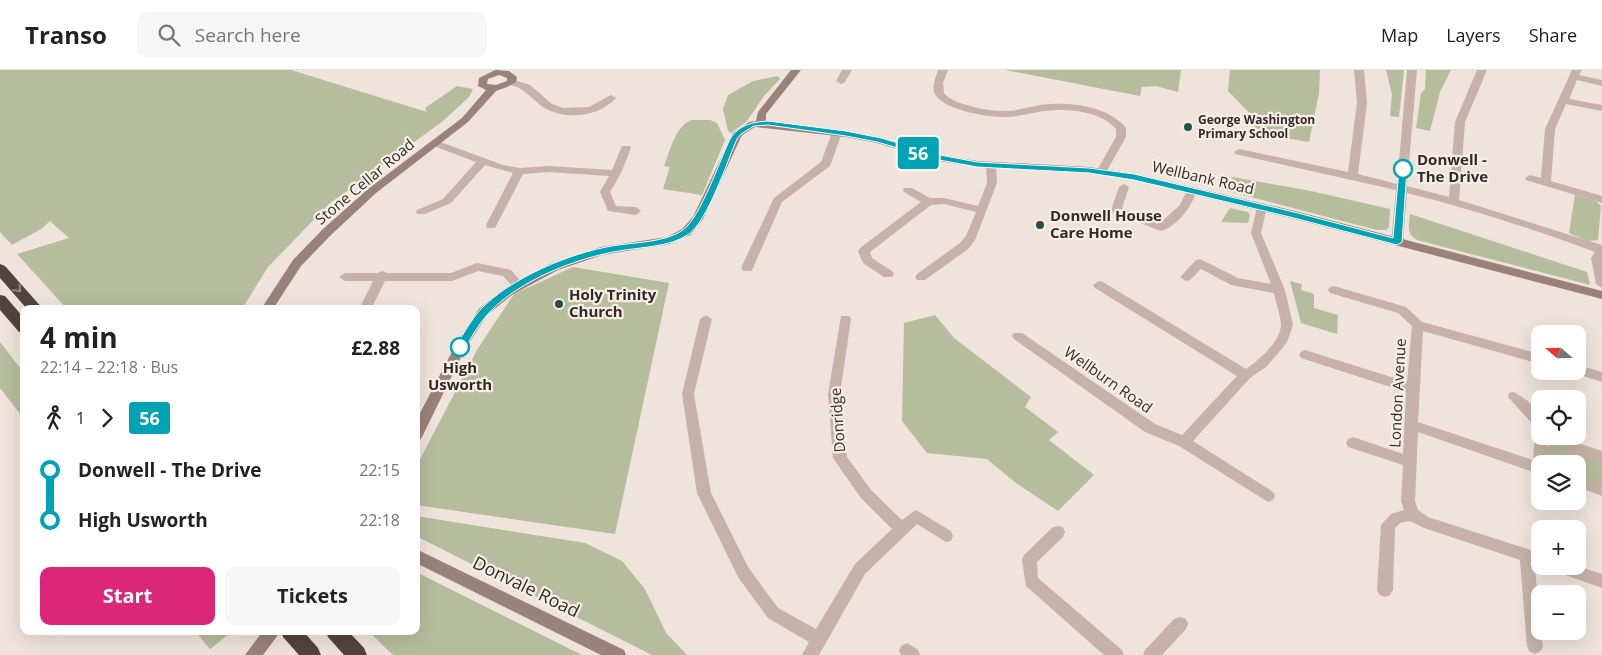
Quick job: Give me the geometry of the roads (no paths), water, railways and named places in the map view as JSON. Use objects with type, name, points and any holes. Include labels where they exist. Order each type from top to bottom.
[{"type":"highway","points":[[0,269],[32,305]]},
{"type":"highway","points":[[0,300],[20,323]]},
{"type":"highway","points":[[293,635],[310,655]]},
{"type":"highway","points":[[339,635],[357,655]]},
{"type":"street","points":[[420,427],[466,336],[483,312],[518,285],[554,267],[602,251],[669,240],[686,232],[698,219],[738,133],[752,124],[761,123],[760,114],[796,70]]},
{"type":"street","points":[[841,81],[847,70]]},
{"type":"street","points":[[943,70],[938,87],[941,96],[959,106],[1005,114],[1043,108],[1095,112],[1107,116],[1121,128],[1121,137],[1101,172]]},
{"type":"street","points":[[1353,175],[1362,103],[1358,70]]},
{"type":"street","points":[[1397,242],[1412,70]]},
{"type":"street","points":[[1454,201],[1460,122],[1482,70]]},
{"type":"street","points":[[509,75],[499,88],[483,86],[482,80],[485,77],[498,72],[509,75],[527,86],[543,103],[555,110],[577,112],[598,108],[612,98]]},
{"type":"street","points":[[1546,182],[1546,155],[1550,129],[1562,100],[1576,74],[1602,83]]},
{"type":"street","name":"Stone Cellar Road","points":[[270,305],[297,263],[327,232],[372,191],[465,120],[493,88]]},
{"type":"street","points":[[1562,100],[1602,108]]},
{"type":"street","name":"Wellbank Road","points":[[761,123],[837,132],[878,140],[939,158],[991,165],[1101,172],[1134,177],[1262,207],[1602,295]]},
{"type":"street","points":[[747,268],[778,200],[826,164],[837,132]]},
{"type":"street","points":[[435,143],[501,168],[520,171],[549,169],[616,174]]},
{"type":"street","points":[[626,148],[616,174],[605,192],[612,208],[636,212]]},
{"type":"street","points":[[1239,152],[1353,175],[1454,201],[1602,250],[1597,258],[1602,284]]},
{"type":"street","points":[[421,212],[447,201],[483,161]]},
{"type":"street","points":[[921,277],[964,246],[970,237],[992,183],[991,165]]},
{"type":"street","points":[[491,226],[508,190],[520,171]]},
{"type":"street","points":[[1530,178],[1602,200]]},
{"type":"street","points":[[1124,187],[1114,213],[1161,227],[1183,211],[1189,202],[1192,190]]},
{"type":"street","points":[[908,190],[928,202]]},
{"type":"street","points":[[888,274],[867,260],[864,251],[928,202],[944,201],[982,210]]},
{"type":"street","points":[[1184,442],[1246,376],[1262,364],[1281,342],[1287,325],[1280,290],[1256,232],[1262,207]]},
{"type":"street","points":[[1186,276],[1200,263],[1235,282],[1280,290]]},
{"type":"street","points":[[345,277],[382,275],[452,276],[477,267],[507,273],[518,285]]},
{"type":"street","points":[[367,305],[382,275]]},
{"type":"street","points":[[1099,285],[1246,376]]},
{"type":"street","points":[[1334,290],[1402,310],[1418,325],[1531,356]]},
{"type":"street","points":[[706,319],[688,394],[704,493],[743,572],[773,613],[819,640]]},
{"type":"street","name":"Donridge","points":[[845,319],[834,394],[840,458],[866,494],[902,529]]},
{"type":"street","name":"London Avenue","points":[[1412,514],[1408,501],[1411,462],[1412,389],[1418,325]]},
{"type":"street","name":"Wellburn Road","points":[[1018,336],[1150,428],[1184,442],[1268,496]]},
{"type":"street","points":[[1305,355],[1412,389]]},
{"type":"street","points":[[1586,372],[1602,377]]},
{"type":"street","points":[[1514,397],[1531,410]]},
{"type":"street","points":[[1412,425],[1531,465]]},
{"type":"street","name":"London Avenue","points":[[1353,443],[1411,462]]},
{"type":"street","points":[[1569,445],[1602,457]]},
{"type":"street","points":[[1586,484],[1602,490]]},
{"type":"street","points":[[1385,590],[1388,525],[1396,518],[1412,514],[1424,522],[1531,556]]},
{"type":"street","points":[[810,655],[860,569],[916,516],[946,536]]},
{"type":"street","points":[[1058,532],[1029,560],[1031,581],[1116,655]]},
{"type":"street","name":"Donvale Road","points":[[420,558],[618,655]]},
{"type":"street","points":[[1534,575],[1535,646]]},
{"type":"street","points":[[1585,575],[1602,581]]},
{"type":"street","points":[[1151,655],[1180,624]]},
{"type":"street","points":[[253,655],[270,635]]},
{"type":"place","name":"George Washington Primary School","points":[[1188,127]]},
{"type":"place","name":"Donwell - The Drive","points":[[1403,169]]},
{"type":"place","name":"Donwell House Care Home","points":[[1040,225]]},
{"type":"place","name":"Holy Trinity Church","points":[[559,304]]},
{"type":"place","name":"High Usworth","points":[[460,347]]}]
